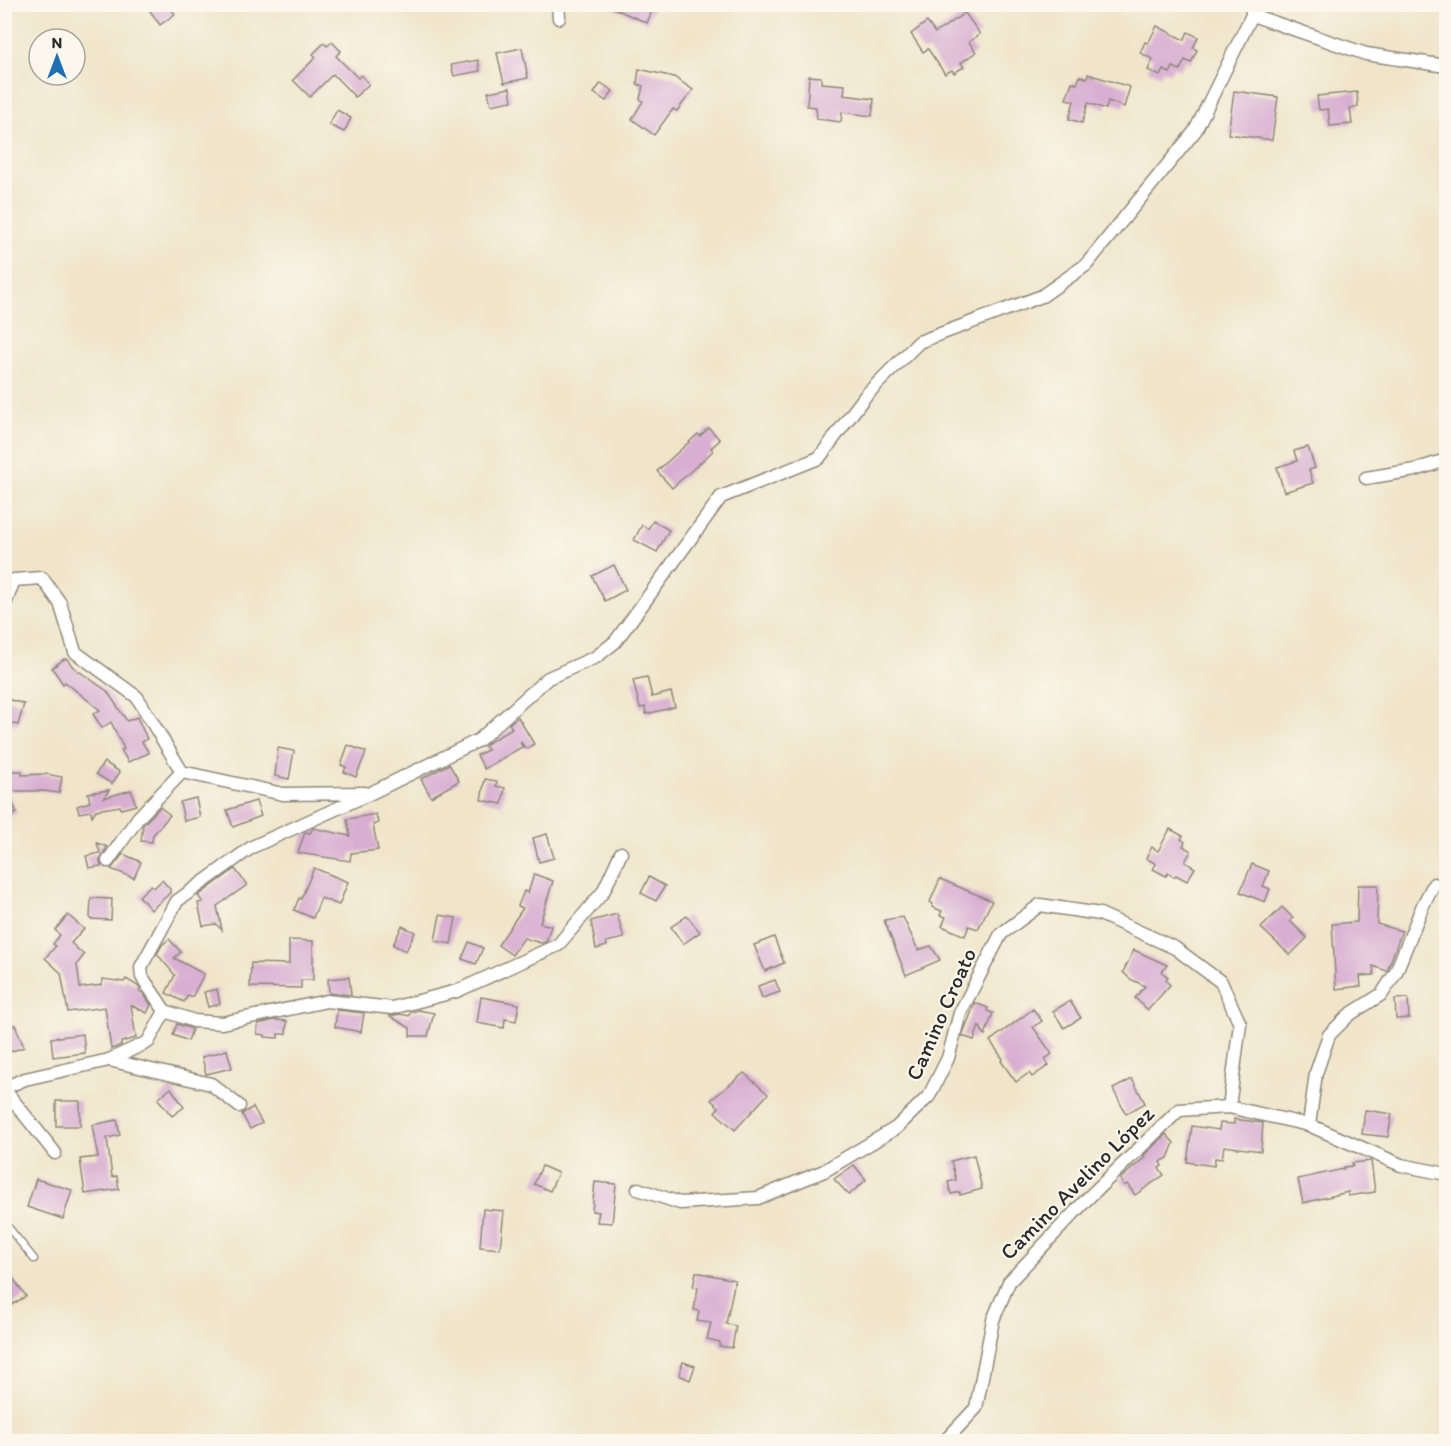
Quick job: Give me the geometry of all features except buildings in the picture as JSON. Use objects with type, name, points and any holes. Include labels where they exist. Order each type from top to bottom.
[{"type":"street","points":[[558,4],[559,18]]},
{"type":"street","points":[[621,853],[603,892],[558,945],[457,991],[392,1008],[327,1001],[222,1023],[194,1021],[165,1011],[142,977],[141,967],[177,901],[252,847],[371,793],[479,740],[548,678],[596,657],[615,642],[721,497],[819,458],[866,395],[919,342],[1042,296],[1086,265],[1195,131],[1252,10],[1366,54],[1446,66]]},
{"type":"street","points":[[1366,478],[1415,470],[1446,460]]},
{"type":"street","points":[[4,607],[14,580],[42,578],[60,603],[75,652],[137,698],[182,772],[283,794],[371,793]]},
{"type":"street","points":[[108,861],[138,818],[182,772]]},
{"type":"street","points":[[1309,1125],[1316,1073],[1329,1035],[1349,1015],[1382,994],[1396,972],[1434,884]]},
{"type":"street","name":"Camino Croato","points":[[638,1189],[680,1203],[758,1198],[824,1171],[896,1128],[929,1096],[948,1058],[960,1013],[1000,934],[1040,905],[1100,914],[1175,948],[1221,982],[1240,1024],[1229,1107]]},
{"type":"street","points":[[4,1088],[26,1079],[109,1060],[148,1042],[165,1011]]},
{"type":"street","points":[[109,1060],[211,1084],[239,1106]]},
{"type":"street","points":[[4,1093],[8,1094],[55,1154]]},
{"type":"street","name":"Camino Avelino López","points":[[944,1442],[976,1408],[993,1320],[1009,1282],[1087,1199],[1179,1110],[1229,1107],[1309,1125],[1401,1165],[1446,1174]]},
{"type":"lane","points":[[4,1222],[34,1259]]}]
